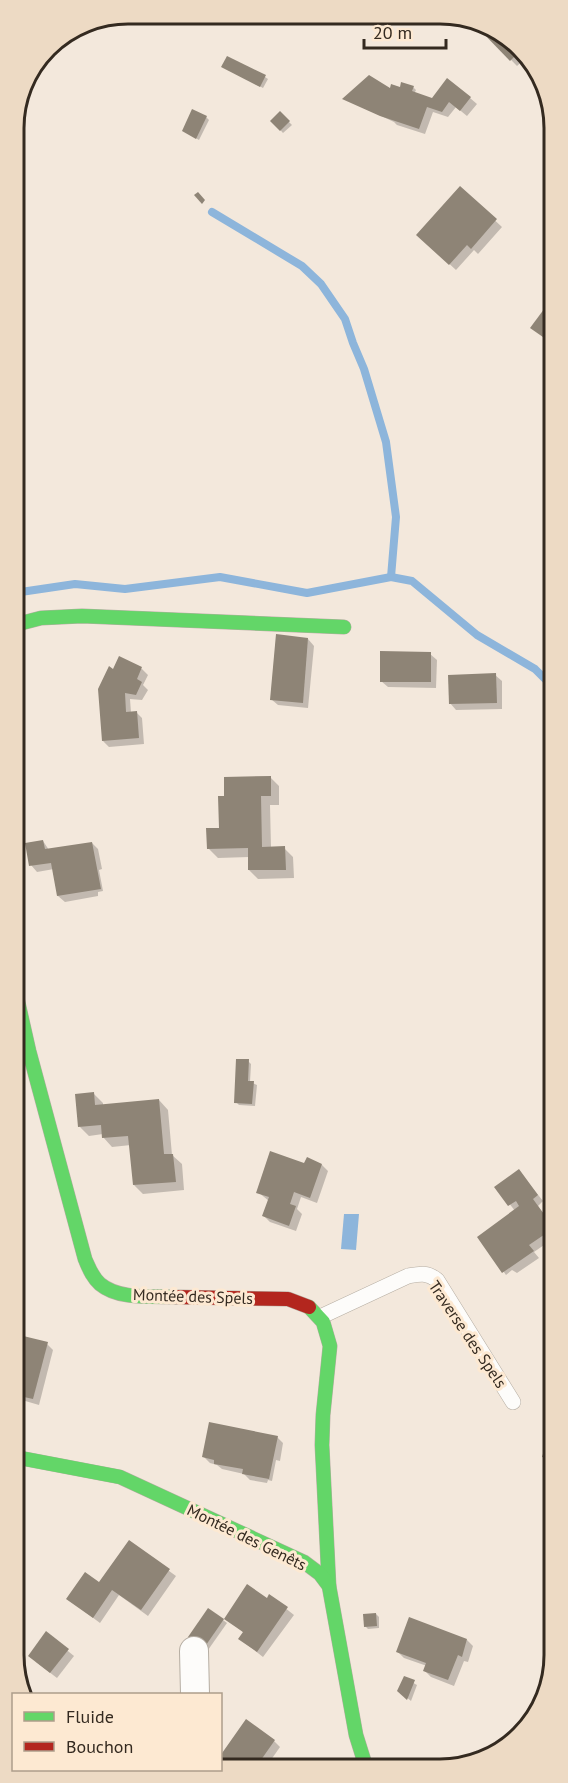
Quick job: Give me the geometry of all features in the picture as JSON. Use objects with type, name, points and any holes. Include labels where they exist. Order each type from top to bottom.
[{"type":"street","points":[[24,621],[53,616],[344,627]]},
{"type":"street","name":"Montée des Spels","points":[[24,1029],[85,1258],[93,1276],[100,1284],[110,1290],[138,1296],[288,1299],[305,1303],[320,1317]]},
{"type":"street","points":[[320,1317],[327,1331],[329,1346],[322,1424],[329,1586],[356,1735],[364,1759]]},
{"type":"street","name":"Montée des Genêts","points":[[24,1459],[120,1477],[304,1562],[320,1574],[329,1586]]},
{"type":"street","points":[[194,1651],[195,1693]]},
{"type":"lane","name":"Traverse des Spels","points":[[320,1317],[408,1276],[423,1273],[431,1276],[437,1280],[513,1401]]},
{"type":"water","points":[[344,1214],[359,1214],[356,1250],[341,1249]]},
{"type":"building","points":[[484,34],[514,54],[515,56],[510,61]]},
{"type":"building","points":[[227,56],[266,75],[260,87],[221,67]]},
{"type":"building","points":[[369,75],[390,88],[391,84],[400,87],[401,82],[414,86],[412,91],[432,98],[447,78],[471,97],[460,111],[449,102],[442,112],[427,107],[419,129],[380,116],[342,99]]},
{"type":"building","points":[[192,109],[207,116],[196,139],[182,131]]},
{"type":"building","points":[[280,111],[290,121],[280,131],[270,121]]},
{"type":"building","points":[[460,186],[497,219],[471,249],[467,245],[449,265],[416,235]]},
{"type":"building","points":[[198,192],[205,200],[202,204],[194,195]]},
{"type":"building","points":[[544,309],[544,338],[530,328]]},
{"type":"building","points":[[276,634],[308,638],[303,703],[270,700]]},
{"type":"building","points":[[380,651],[431,652],[431,682],[380,682]]},
{"type":"building","points":[[119,656],[142,667],[137,679],[142,682],[136,695],[125,693],[126,712],[137,711],[139,738],[102,741],[98,689],[109,666],[113,669]]},
{"type":"building","points":[[496,673],[497,703],[449,704],[448,675]]},
{"type":"building","points":[[271,776],[271,796],[261,796],[262,847],[285,846],[286,870],[248,870],[248,848],[207,849],[206,828],[219,828],[218,796],[224,796],[224,777]]},
{"type":"building","points":[[43,840],[45,849],[92,842],[101,889],[57,896],[51,863],[29,866],[25,843]]},
{"type":"building","points":[[236,1059],[249,1059],[248,1081],[254,1081],[252,1104],[234,1103]]},
{"type":"building","points":[[94,1092],[95,1105],[159,1099],[164,1154],[173,1154],[176,1182],[133,1185],[128,1136],[102,1138],[101,1125],[78,1127],[75,1094]]},
{"type":"building","points":[[270,1151],[304,1163],[307,1157],[322,1164],[310,1198],[294,1192],[290,1204],[296,1206],[289,1226],[262,1216],[269,1197],[256,1193]]},
{"type":"building","points":[[519,1169],[538,1195],[533,1199],[544,1214],[544,1235],[529,1245],[534,1251],[502,1273],[477,1237],[519,1206],[516,1201],[508,1206],[494,1187]]},
{"type":"building","points":[[24,1336],[48,1342],[33,1399],[24,1397]]},
{"type":"building","points":[[209,1422],[278,1436],[269,1479],[242,1474],[243,1469],[214,1464],[214,1460],[202,1457]]},
{"type":"building","points":[[129,1540],[170,1569],[141,1610],[112,1590],[93,1618],[66,1599],[85,1572],[99,1582]]},
{"type":"building","points":[[247,1584],[267,1598],[269,1594],[288,1607],[257,1652],[238,1639],[243,1632],[224,1619]]},
{"type":"building","points":[[208,1608],[224,1619],[204,1648],[188,1637]]},
{"type":"building","points":[[376,1613],[377,1626],[364,1627],[363,1614]]},
{"type":"building","points":[[409,1617],[467,1639],[462,1657],[458,1655],[448,1680],[423,1671],[426,1663],[396,1652]]},
{"type":"building","points":[[46,1631],[69,1649],[50,1673],[28,1656]]},
{"type":"building","points":[[404,1676],[415,1680],[407,1700],[397,1691]]},
{"type":"building","points":[[246,1719],[275,1740],[262,1759],[223,1759],[222,1753]]},
{"type":"waterway","points":[[212,212],[302,266],[321,284],[345,319],[364,369],[386,442],[396,517],[391,577]]},
{"type":"waterway","points":[[24,592],[75,584],[125,589],[220,577],[307,593],[391,577],[412,581],[477,635],[535,669],[544,678]]},
{"type":"traffic: fast","points":[[24,622],[41,618],[82,616],[344,627]]},
{"type":"traffic: fast","points":[[24,1029],[85,1259],[91,1272],[100,1284],[116,1293],[175,1297]]},
{"type":"traffic: fast","points":[[309,1307],[323,1322],[330,1346],[322,1445],[329,1586]]},
{"type":"traffic: fast","points":[[24,1459],[120,1477],[304,1562],[320,1574],[329,1586],[356,1735],[364,1759]]},
{"type":"traffic: jam","points":[[175,1297],[288,1299],[309,1307]]}]
